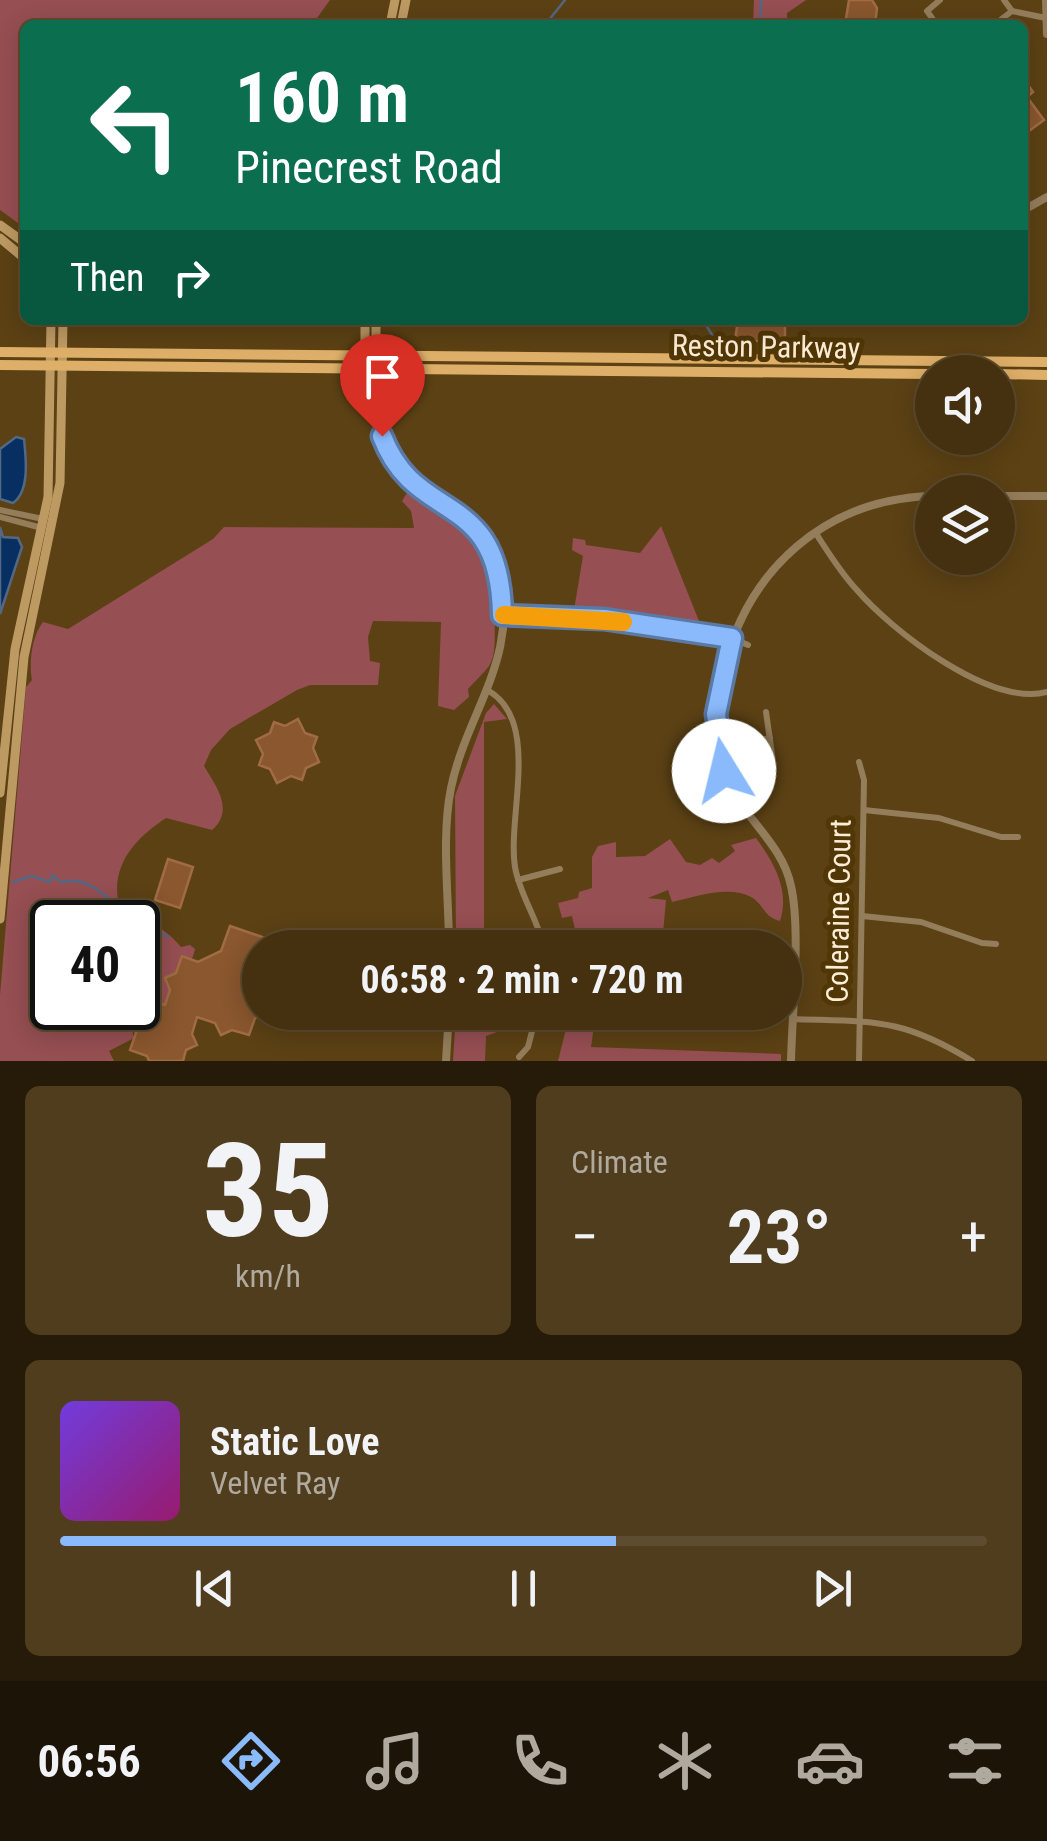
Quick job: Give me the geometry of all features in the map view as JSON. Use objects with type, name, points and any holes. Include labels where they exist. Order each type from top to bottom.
[{"type":"main road","points":[[395,0],[397,20]]},
{"type":"main road","points":[[397,20],[406,0]]},
{"type":"main road","points":[[0,238],[20,256]]},
{"type":"main road","points":[[52,325],[58,352]]},
{"type":"main road","points":[[0,918],[4,824],[24,657],[48,525],[62,325]]},
{"type":"main road","points":[[366,325],[371,369]]},
{"type":"main road","points":[[370,356],[375,325]]},
{"type":"main road","name":"Reston Parkway","points":[[0,352],[1047,362]]},
{"type":"main road","name":"Reston Parkway","points":[[0,365],[915,374]]},
{"type":"main road","points":[[1015,374],[1047,375]]},
{"type":"main road","points":[[0,793],[17,639],[48,525]]},
{"type":"street","points":[[934,20],[927,10],[940,0]]},
{"type":"street","points":[[1004,0],[1012,11],[1046,18]]},
{"type":"street","points":[[1046,0],[1047,34]]},
{"type":"street","points":[[1000,20],[1012,11]]},
{"type":"street","points":[[371,369],[378,424],[390,453],[409,480],[465,517],[483,536],[498,568],[502,615],[499,658],[455,773],[449,801],[449,930]]},
{"type":"street","points":[[1015,496],[1047,496]]},
{"type":"street","points":[[794,930],[790,879],[777,851],[733,792],[718,748],[716,706],[732,638],[764,579],[814,531],[872,505],[915,499]]},
{"type":"street","points":[[0,513],[48,525]]},
{"type":"street","points":[[814,531],[856,590],[908,636],[996,690],[1026,696],[1047,692]]},
{"type":"street","points":[[502,615],[604,619],[732,638],[748,645]]},
{"type":"street","points":[[489,692],[506,706],[516,727],[514,855],[518,880],[538,930]]},
{"type":"street","points":[[766,712],[774,768]]},
{"type":"street","points":[[718,748],[770,738]]},
{"type":"street","name":"Coleraine Court","points":[[858,762],[864,780],[859,1061]]},
{"type":"street","points":[[864,810],[925,815],[1018,837]]},
{"type":"street","points":[[518,880],[560,869]]},
{"type":"street","points":[[862,916],[921,922],[996,944]]},
{"type":"street","points":[[802,1019],[896,1024],[920,1031],[972,1061]]},
{"type":"street","points":[[446,1061],[448,1030]]},
{"type":"street","points":[[519,1056],[528,1046],[532,1030]]},
{"type":"street","points":[[792,1030],[792,1061]]},
{"type":"shaded area","points":[[0,0],[330,0],[316,20],[20,20],[20,224],[0,210]]},
{"type":"shaded area","points":[[754,0],[806,0],[787,13],[787,20],[753,20]]},
{"type":"shaded area","points":[[407,493],[447,511],[463,524],[485,558],[495,599],[494,650],[489,666],[468,689],[469,697],[454,710],[438,706],[441,622],[373,621],[368,637],[370,661],[380,663],[378,685],[310,685],[230,729],[211,750],[204,766],[223,806],[219,822],[212,830],[166,818],[129,852],[119,874],[118,900],[30,900],[30,1030],[132,1030],[134,1038],[109,1051],[114,1061],[0,1061],[0,995],[26,687],[32,680],[32,651],[43,622],[68,629],[213,539],[224,527],[414,528],[411,511],[402,501]]},
{"type":"shaded area","points":[[661,526],[701,626],[574,610],[583,556],[572,550],[573,538],[585,540],[586,545],[640,553]]},
{"type":"shaded area","points":[[494,704],[507,719],[484,722],[484,930],[456,930],[455,796],[486,713]]},
{"type":"shaded area","points":[[756,838],[782,888],[780,921],[742,894],[712,893],[672,902],[668,890],[648,898],[666,900],[663,930],[575,930],[572,916],[562,918],[558,903],[578,898],[579,892],[592,888],[592,857],[598,846],[616,842],[616,857],[645,856],[670,839],[686,862],[700,865],[712,858],[719,863],[735,851],[731,845]]},
{"type":"shaded area","points":[[160,928],[181,947],[190,945],[195,949],[165,1005],[160,1007]]},
{"type":"shaded area","points":[[455,1030],[498,1030],[486,1036],[485,1061],[453,1061]]},
{"type":"shaded area","points":[[566,1030],[593,1030],[591,1047],[781,1054],[781,1061],[558,1061]]},
{"type":"water","points":[[16,437],[24,439],[26,474],[22,491],[13,503],[0,499],[0,449]]},
{"type":"water","points":[[0,527],[3,537],[18,538],[22,547],[0,614]]},
{"type":"building","points":[[849,0],[872,0],[877,8],[876,20],[846,20]]},
{"type":"building","points":[[1028,98],[1044,120],[1028,132]]},
{"type":"building","points":[[737,325],[785,325],[785,342],[735,340]]},
{"type":"building","points":[[298,719],[305,733],[317,737],[313,748],[319,762],[306,768],[302,780],[291,776],[277,783],[270,769],[259,765],[263,754],[256,740],[270,733],[274,722],[285,726]]},
{"type":"building","points":[[168,859],[193,867],[180,908],[155,900]]},
{"type":"building","points":[[230,926],[242,930],[242,1030],[251,1030],[249,1035],[232,1030],[221,1035],[215,1023],[197,1017],[192,1034],[197,1045],[186,1050],[183,1061],[149,1061],[147,1056],[130,1050],[134,1030],[160,1030],[160,1003],[165,1005],[170,990],[165,978],[176,973],[182,956],[198,962],[221,951]]},
{"type":"waterway","points":[[549,20],[565,0]]},
{"type":"waterway","points":[[760,20],[761,0]]},
{"type":"waterway","points":[[706,325],[725,356]]},
{"type":"waterway","points":[[13,882],[31,876],[50,882],[52,875],[61,882],[88,884],[131,917],[168,937]]},
{"type":"slow traffic","points":[[504,615],[623,622]]},
{"type":"route","points":[[382,436],[409,480],[465,517],[483,536],[498,568],[502,615],[604,619],[732,638],[716,714],[724,771]]}]
